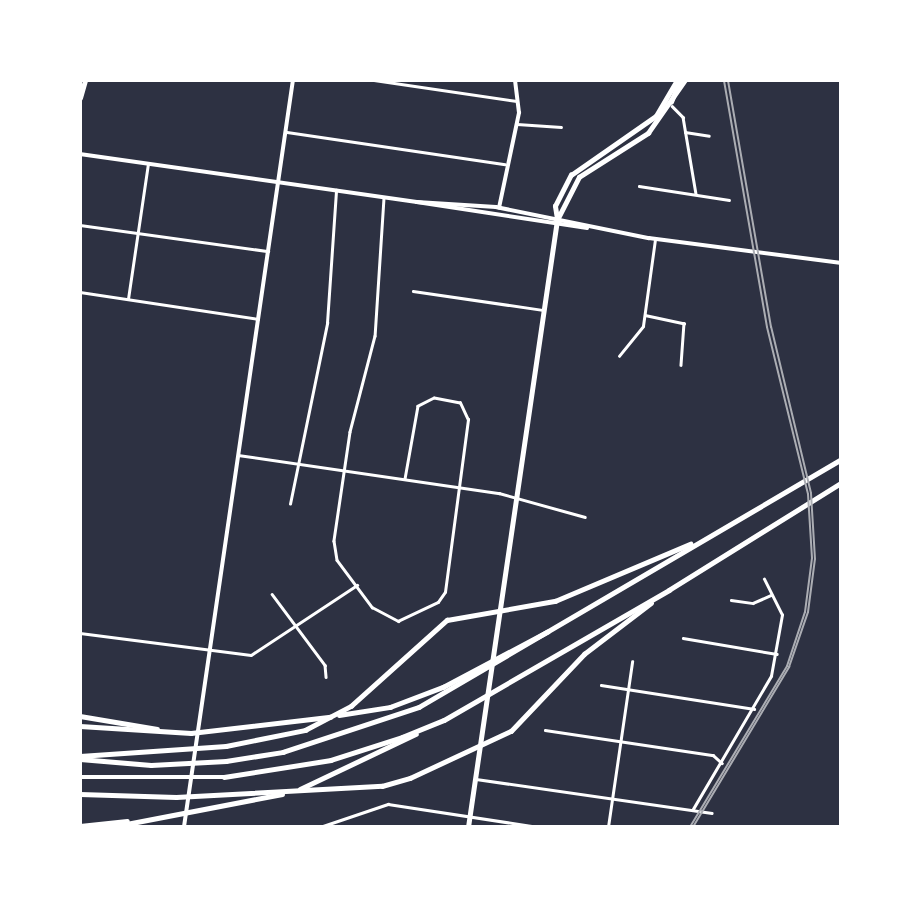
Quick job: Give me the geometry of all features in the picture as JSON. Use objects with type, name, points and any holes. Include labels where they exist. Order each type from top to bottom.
[{"type":"main road","points":[[80,98],[85,80]]},
{"type":"main road","points":[[184,827],[293,80]]},
{"type":"main road","points":[[499,208],[505,164],[517,124],[515,80]]},
{"type":"main road","points":[[557,220],[579,177],[648,133],[672,106],[680,80]]},
{"type":"main road","points":[[467,827],[556,228],[555,206],[571,175],[656,116],[680,80]]},
{"type":"main road","points":[[80,154],[417,202],[556,228],[587,228]]},
{"type":"main road","points":[[417,202],[499,208],[587,228],[655,239],[841,263]]},
{"type":"main road","points":[[80,757],[151,765],[226,761],[336,737],[462,686],[841,459]]},
{"type":"main road","points":[[111,827],[307,787],[444,720],[669,590],[839,484]]},
{"type":"main road","points":[[80,757],[226,746],[305,730],[373,687],[429,630],[447,620],[498,615],[601,584],[712,534]]},
{"type":"main road","points":[[80,794],[236,793],[382,786],[479,748],[511,731],[584,654],[669,590]]},
{"type":"main road","points":[[80,726],[165,732],[278,725],[390,707],[443,687],[582,615]]},
{"type":"main road","points":[[80,716],[165,732]]},
{"type":"main road","points":[[80,777],[224,777],[331,760],[444,720]]},
{"type":"main road","points":[[80,826],[166,817]]},
{"type":"street","points":[[373,80],[516,102]]},
{"type":"street","points":[[672,106],[680,112],[696,194]]},
{"type":"street","points":[[517,124],[561,127]]},
{"type":"street","points":[[286,132],[505,164]]},
{"type":"street","points":[[685,132],[709,136]]},
{"type":"street","points":[[128,299],[148,163]]},
{"type":"street","points":[[639,186],[729,200]]},
{"type":"street","points":[[290,504],[295,464],[327,323],[336,190]]},
{"type":"street","points":[[384,197],[375,336],[344,471],[334,541],[337,560],[380,614],[398,621],[443,597],[460,487],[467,412],[443,399],[418,406],[405,479]]},
{"type":"street","points":[[80,225],[268,251]]},
{"type":"street","points":[[619,356],[645,315],[655,239]]},
{"type":"street","points":[[413,291],[544,310]]},
{"type":"street","points":[[80,292],[258,319]]},
{"type":"street","points":[[645,315],[678,319],[687,330],[681,365]]},
{"type":"street","points":[[238,455],[460,487],[584,517]]},
{"type":"street","points":[[693,809],[754,709],[777,654],[782,615],[764,579]]},
{"type":"street","points":[[80,633],[209,652],[251,655],[298,629],[357,585]]},
{"type":"street","points":[[272,594],[298,629],[326,677]]},
{"type":"street","points":[[731,600],[753,603],[771,595]]},
{"type":"street","points":[[682,638],[777,654]]},
{"type":"street","points":[[608,827],[632,662]]},
{"type":"street","points":[[601,685],[754,709]]},
{"type":"street","points":[[545,730],[713,755],[722,763]]},
{"type":"street","points":[[474,779],[712,813]]},
{"type":"street","points":[[320,827],[326,820],[388,804],[539,827]]},
{"type":"tram line","points":[[690,827],[787,666],[805,612],[812,558],[808,494],[767,327],[724,80]]},
{"type":"railway","points":[[693,827],[789,667],[808,612],[815,559],[811,493],[771,327],[728,80]]}]
